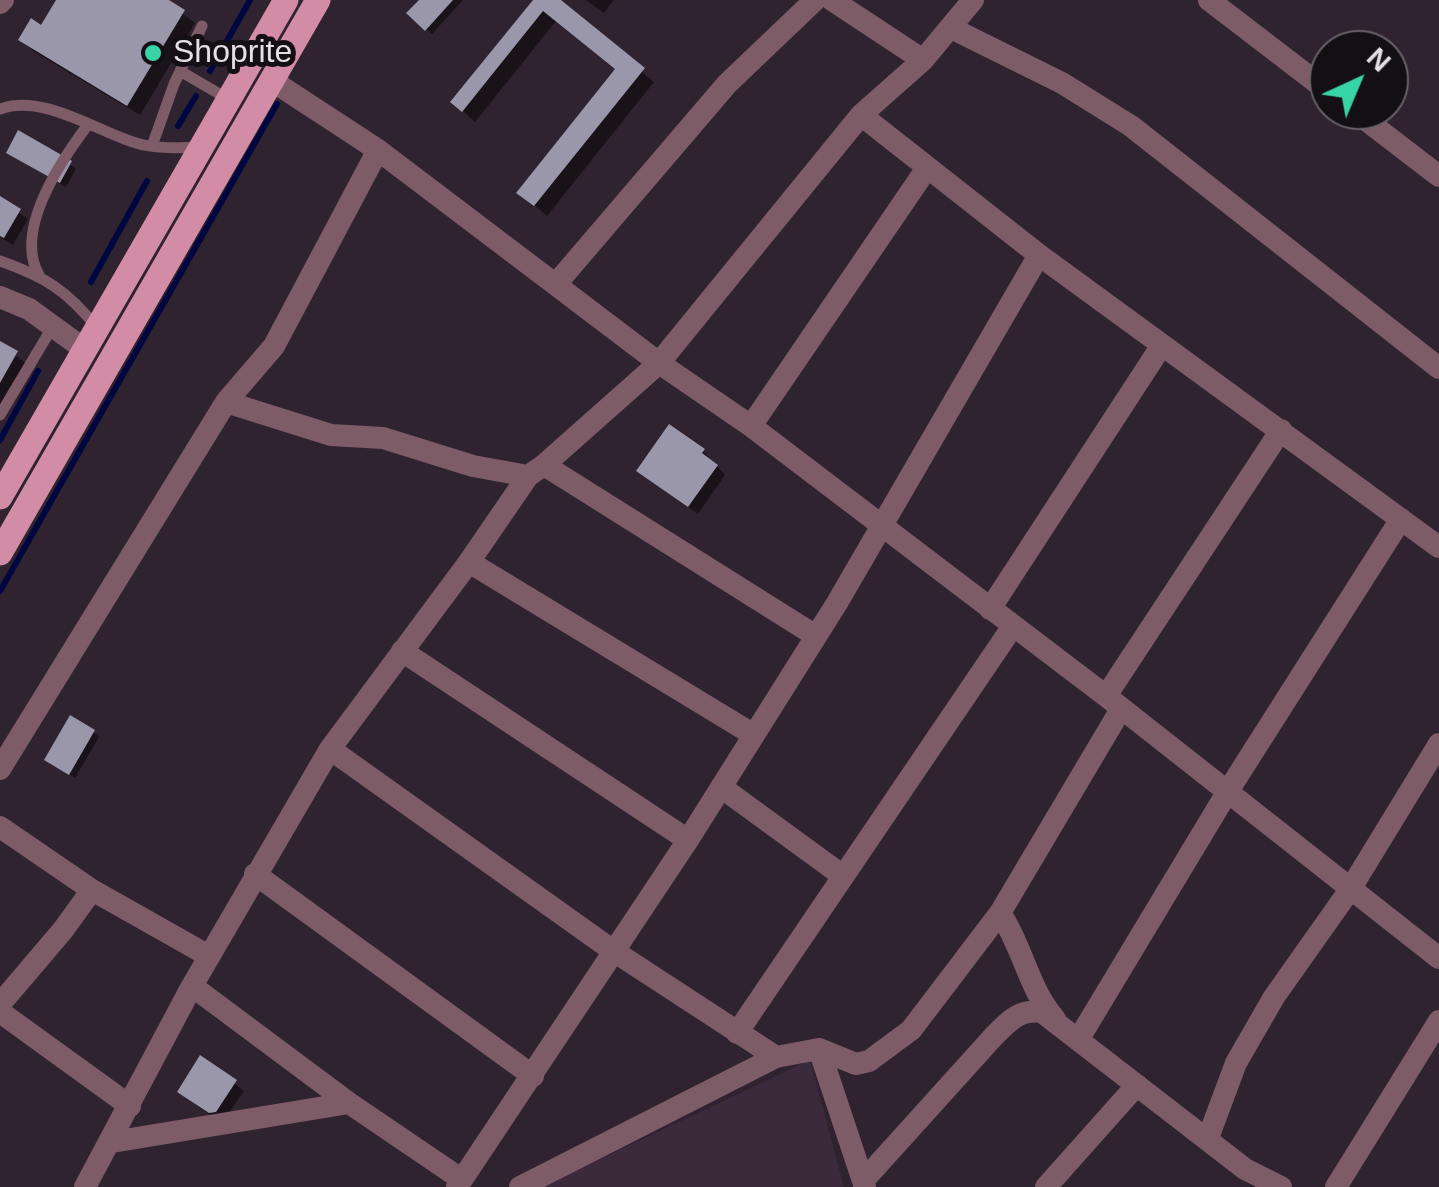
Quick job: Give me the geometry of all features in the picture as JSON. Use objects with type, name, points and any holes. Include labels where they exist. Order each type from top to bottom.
[{"type":"main road","points":[[0,497],[286,0]]},
{"type":"main road","points":[[0,553],[318,0]]},
{"type":"street","points":[[556,284],[728,84],[816,0]]},
{"type":"street","points":[[832,0],[924,60]]},
{"type":"street","points":[[85,1187],[192,986],[330,749],[536,471],[659,363],[861,115],[924,60],[974,0]]},
{"type":"street","points":[[1210,0],[1309,77]]},
{"type":"street","points":[[951,28],[1062,83],[1131,126],[1439,368]]},
{"type":"street","points":[[272,80],[378,150],[659,363],[751,426],[1114,702],[1439,958]]},
{"type":"street","points":[[861,115],[1039,255],[1439,547]]},
{"type":"street","points":[[1379,130],[1439,176]]},
{"type":"street","points":[[0,769],[226,402],[274,346],[378,150]]},
{"type":"street","points":[[751,426],[927,168]]},
{"type":"street","points":[[192,986],[459,1183],[688,840],[816,636],[1039,255]]},
{"type":"street","points":[[0,297],[53,326],[90,338]]},
{"type":"street","points":[[990,608],[1162,345]]},
{"type":"street","points":[[226,402],[331,436],[383,438],[473,466],[536,471],[816,636]]},
{"type":"street","points":[[520,1187],[776,1057],[819,1050],[856,1064],[870,1061],[911,1030],[1000,912],[1114,702],[1281,430]]},
{"type":"street","points":[[1070,1034],[1401,519]]},
{"type":"street","points":[[469,562],[754,734]]},
{"type":"street","points":[[736,1033],[1013,626]]},
{"type":"street","points":[[402,651],[688,840]]},
{"type":"street","points":[[1208,1138],[1227,1085],[1274,996],[1350,888],[1439,744]]},
{"type":"street","points":[[330,749],[612,950],[776,1057]]},
{"type":"street","points":[[721,786],[843,876]]},
{"type":"street","points":[[0,828],[92,890],[209,956]]},
{"type":"street","points":[[255,874],[532,1076]]},
{"type":"street","points":[[0,1004],[92,890]]},
{"type":"street","points":[[1000,912],[1028,964],[1041,1004],[1070,1034]]},
{"type":"street","points":[[819,1050],[864,1184],[1010,1020],[1029,1010],[1042,1012],[1208,1138],[1238,1178],[1281,1187]]},
{"type":"street","points":[[0,1012],[130,1106]]},
{"type":"street","points":[[1336,1187],[1439,1021]]},
{"type":"street","points":[[1046,1187],[1138,1085]]},
{"type":"street","points":[[112,1142],[348,1104]]},
{"type":"lane","points":[[152,146],[202,26]]},
{"type":"lane","points":[[180,71],[230,100]]},
{"type":"lane","points":[[0,109],[32,105],[152,146],[204,147]]},
{"type":"lane","points":[[39,275],[30,260],[35,218],[87,126]]},
{"type":"lane","points":[[0,261],[39,275],[70,297],[90,338]]},
{"type":"lane","points":[[0,415],[53,326]]},
{"type":"shaded area","points":[[810,1060],[844,1187],[541,1187]]},
{"type":"building","points":[[56,0],[169,0],[185,10],[127,106],[18,40],[31,18],[41,25]]},
{"type":"building","points":[[419,0],[453,0],[425,31],[406,13]]},
{"type":"building","points":[[533,0],[561,0],[645,68],[534,206],[516,193],[615,69],[543,11],[462,112],[450,102]]},
{"type":"building","points":[[18,130],[72,161],[60,183],[6,153]]},
{"type":"building","points":[[0,196],[21,209],[4,238],[0,236]]},
{"type":"building","points":[[0,341],[18,351],[0,383]]},
{"type":"building","points":[[669,424],[705,449],[702,453],[718,465],[688,507],[636,471]]},
{"type":"building","points":[[70,715],[95,730],[69,775],[44,760]]},
{"type":"building","points":[[200,1055],[237,1080],[216,1112],[209,1113],[177,1092]]},
{"type":"waterway","points":[[210,71],[250,0]]},
{"type":"waterway","points":[[178,126],[196,96]]},
{"type":"waterway","points":[[0,591],[277,104]]},
{"type":"waterway","points":[[91,282],[147,181]]},
{"type":"waterway","points":[[0,440],[38,371]]},
{"type":"place","name":"Shoprite","points":[[153,53]]}]
